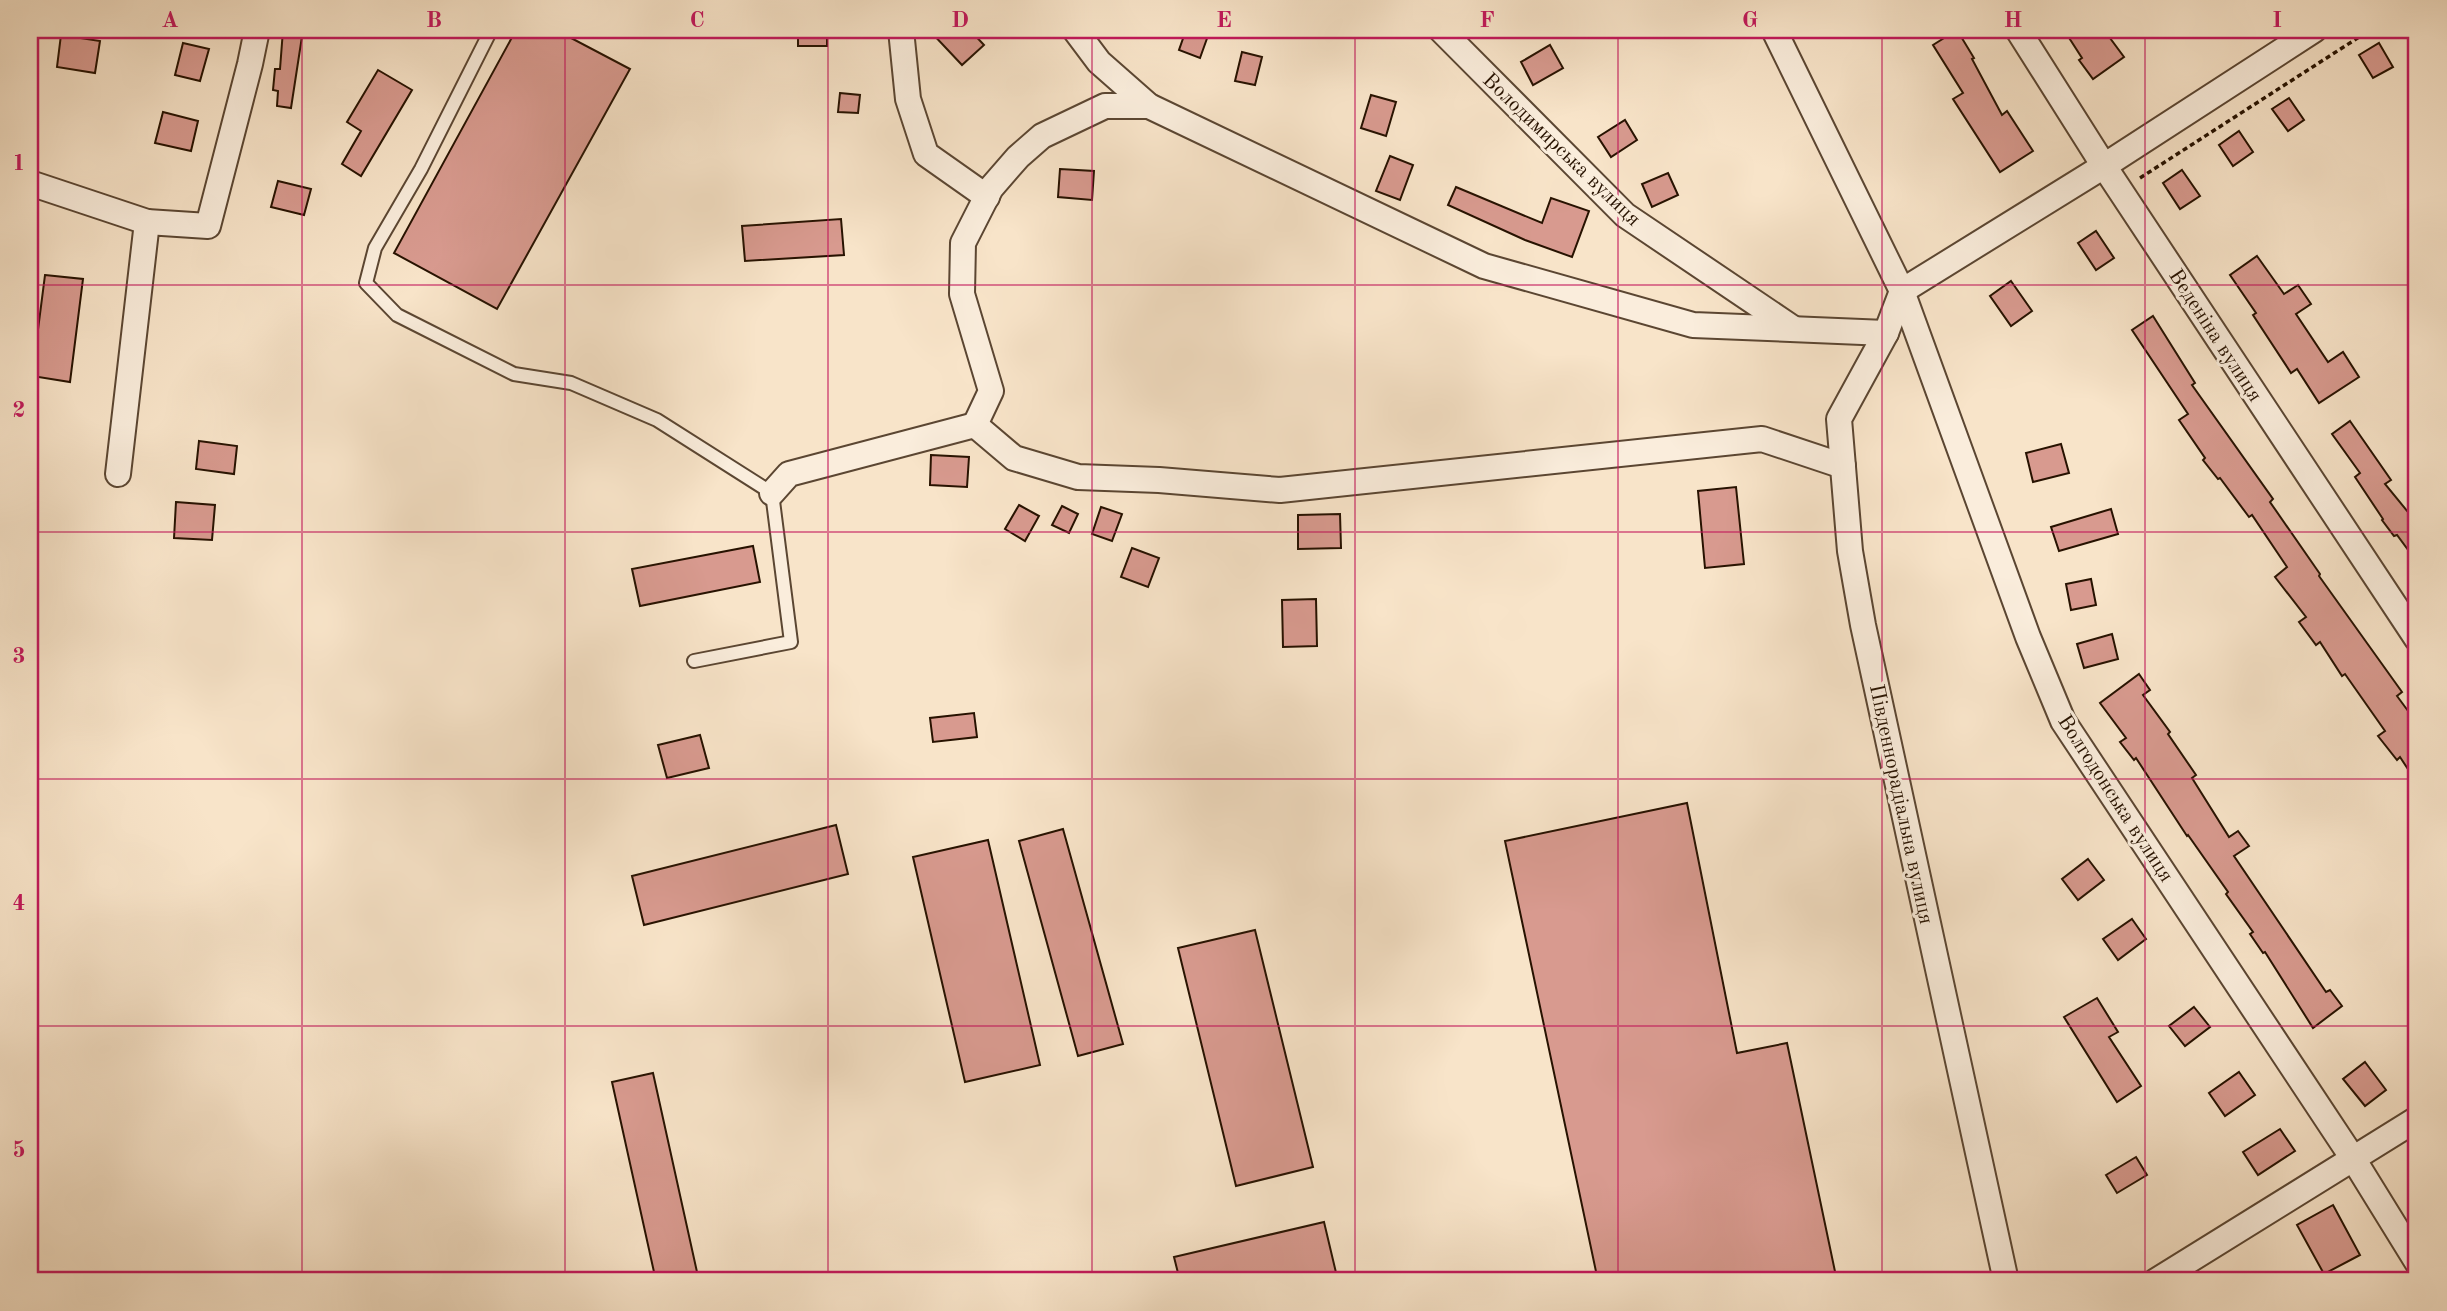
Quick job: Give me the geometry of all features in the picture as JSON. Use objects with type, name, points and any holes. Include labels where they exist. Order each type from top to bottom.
[{"type":"street","points":[[30,183],[147,222],[208,226],[257,30]]},
{"type":"street","points":[[901,30],[908,99],[926,154],[987,197]]},
{"type":"street","points":[[1075,30],[1099,62],[1149,106],[1484,266],[1693,325],[1886,333]]},
{"type":"street","name":"Володимирська вулиця","points":[[1441,30],[1625,215],[1795,329]]},
{"type":"street","points":[[1774,30],[1902,291],[2104,166],[2314,30]]},
{"type":"street","name":"Веденіна вулиця","points":[[2018,30],[2104,166],[2417,639]]},
{"type":"street","points":[[975,425],[990,391],[962,293],[963,243],[987,197],[1018,157],[1042,136],[1105,106],[1149,106]]},
{"type":"street","points":[[118,474],[147,222]]},
{"type":"street","name":"Південнорадіальна вулиця","points":[[1902,291],[1886,333],[1839,419],[1850,551],[1863,625],[2006,1281]]},
{"type":"street","name":"Волгодонська вулиця","points":[[1902,291],[2028,637],[2063,721],[2354,1160],[2417,1262]]},
{"type":"street","points":[[772,493],[789,474],[975,425]]},
{"type":"street","points":[[975,425],[1014,458],[1078,477],[1158,480],[1280,490],[1762,439],[1843,466]]},
{"type":"street","points":[[2156,1281],[2417,1119]]},
{"type":"lane","points":[[491,30],[421,169],[375,248],[366,283],[397,315],[514,374],[571,383],[657,421],[772,493],[791,642],[694,661]]},
{"type":"path","points":[[2121,190],[2370,30]]},
{"type":"building","points":[[283,30],[303,30],[291,108],[277,106],[278,91],[273,90],[275,69],[280,69]]},
{"type":"building","points":[[516,30],[556,30],[630,69],[497,309],[394,253]]},
{"type":"building","points":[[798,30],[827,30],[827,46],[798,46]]},
{"type":"building","points":[[929,30],[970,30],[984,45],[962,65]]},
{"type":"building","points":[[1186,30],[1210,30],[1200,58],[1179,50]]},
{"type":"building","points":[[1957,30],[2002,115],[2007,111],[2033,151],[2000,172],[1953,99],[1963,93],[1933,45]]},
{"type":"building","points":[[2064,30],[2104,30],[2124,57],[2093,79],[2079,60],[2082,58]]},
{"type":"building","points":[[61,35],[100,41],[95,73],[57,67]]},
{"type":"building","points":[[183,43],[209,49],[200,81],[175,75]]},
{"type":"building","points":[[2379,43],[2393,67],[2373,78],[2359,55]]},
{"type":"building","points":[[1550,45],[1563,68],[1533,85],[1521,62]]},
{"type":"building","points":[[1242,52],[1262,57],[1255,85],[1235,81]]},
{"type":"building","points":[[378,70],[412,90],[361,176],[342,164],[361,131],[347,122]]},
{"type":"building","points":[[840,93],[860,95],[858,113],[838,112]]},
{"type":"building","points":[[1371,95],[1396,102],[1386,136],[1361,128]]},
{"type":"building","points":[[2289,98],[2304,120],[2288,131],[2272,109]]},
{"type":"building","points":[[163,112],[198,121],[191,151],[155,143]]},
{"type":"building","points":[[1625,120],[1637,140],[1611,157],[1598,137]]},
{"type":"building","points":[[2239,131],[2253,152],[2233,166],[2219,145]]},
{"type":"building","points":[[1390,156],[1413,165],[1400,200],[1376,191]]},
{"type":"building","points":[[1060,169],[1094,171],[1092,200],[1058,197]]},
{"type":"building","points":[[2182,170],[2200,196],[2180,209],[2163,183]]},
{"type":"building","points":[[1668,173],[1678,195],[1652,207],[1642,184]]},
{"type":"building","points":[[278,181],[311,189],[304,215],[271,207]]},
{"type":"building","points":[[1456,187],[1542,223],[1551,198],[1589,211],[1572,257],[1525,240],[1448,205]]},
{"type":"building","points":[[841,219],[844,255],[745,261],[742,226]]},
{"type":"building","points":[[2096,231],[2114,258],[2096,270],[2078,243]]},
{"type":"building","points":[[2257,256],[2284,294],[2298,285],[2311,304],[2296,314],[2328,362],[2343,352],[2359,377],[2319,403],[2297,369],[2291,373],[2230,275]]},
{"type":"building","points":[[45,275],[83,279],[70,382],[32,376]]},
{"type":"building","points":[[2011,281],[2032,311],[2011,326],[1990,296]]},
{"type":"building","points":[[2153,316],[2195,383],[2192,385],[2273,499],[2270,502],[2319,576],[2402,692],[2397,696],[2417,723],[2417,783],[2400,757],[2397,760],[2378,736],[2385,731],[2345,674],[2342,676],[2320,642],[2316,645],[2299,622],[2306,617],[2275,577],[2287,567],[2252,515],[2249,517],[2203,460],[2205,458],[2179,420],[2188,414],[2132,330]]},
{"type":"building","points":[[2350,421],[2391,480],[2385,484],[2417,523],[2417,562],[2382,520],[2355,477],[2360,473],[2332,434]]},
{"type":"building","points":[[199,441],[237,446],[234,474],[196,469]]},
{"type":"building","points":[[2061,444],[2069,473],[2033,482],[2026,453]]},
{"type":"building","points":[[931,455],[969,457],[967,487],[930,485]]},
{"type":"building","points":[[1736,487],[1744,564],[1705,568],[1698,491]]},
{"type":"building","points":[[176,502],[215,505],[212,540],[174,538]]},
{"type":"building","points":[[1019,505],[1039,516],[1025,541],[1005,529]]},
{"type":"building","points":[[1062,506],[1078,514],[1069,533],[1052,525]]},
{"type":"building","points":[[1101,507],[1122,514],[1112,541],[1092,534]]},
{"type":"building","points":[[2111,509],[2118,534],[2059,551],[2051,527]]},
{"type":"building","points":[[1340,514],[1341,548],[1298,549],[1298,515]]},
{"type":"building","points":[[753,546],[760,582],[640,606],[632,569]]},
{"type":"building","points":[[1132,548],[1159,558],[1148,587],[1121,577]]},
{"type":"building","points":[[2091,579],[2096,605],[2071,610],[2066,584]]},
{"type":"building","points":[[1316,599],[1317,646],[1283,647],[1282,600]]},
{"type":"building","points":[[2112,634],[2118,659],[2084,668],[2077,644]]},
{"type":"building","points":[[2139,674],[2150,690],[2143,695],[2170,732],[2168,734],[2196,775],[2192,778],[2229,837],[2238,831],[2249,846],[2234,856],[2326,992],[2330,990],[2342,1006],[2313,1028],[2265,952],[2263,953],[2250,934],[2253,932],[2226,894],[2228,892],[2187,836],[2136,758],[2134,760],[2120,742],[2126,738],[2100,703]]},
{"type":"building","points":[[974,713],[977,737],[933,742],[930,718]]},
{"type":"building","points":[[700,735],[709,768],[667,778],[658,745]]},
{"type":"building","points":[[1687,803],[1737,1053],[1787,1043],[1837,1281],[1598,1281],[1505,841]]},
{"type":"building","points":[[836,825],[848,874],[644,925],[632,876]]},
{"type":"building","points":[[1063,829],[1123,1044],[1078,1056],[1019,841]]},
{"type":"building","points":[[988,840],[1040,1065],[965,1082],[913,857]]},
{"type":"building","points":[[2088,859],[2104,880],[2078,900],[2062,879]]},
{"type":"building","points":[[2132,919],[2146,939],[2118,960],[2103,939]]},
{"type":"building","points":[[1255,930],[1313,1167],[1236,1186],[1178,948]]},
{"type":"building","points":[[2097,998],[2118,1032],[2109,1037],[2141,1086],[2117,1102],[2064,1017]]},
{"type":"building","points":[[2194,1007],[2210,1027],[2185,1046],[2169,1026]]},
{"type":"building","points":[[2365,1062],[2386,1090],[2365,1106],[2343,1079]]},
{"type":"building","points":[[2239,1072],[2255,1095],[2225,1116],[2209,1093]]},
{"type":"building","points":[[653,1073],[699,1281],[656,1281],[612,1082]]},
{"type":"building","points":[[2280,1129],[2295,1151],[2258,1175],[2243,1152]]},
{"type":"building","points":[[2136,1157],[2147,1175],[2117,1193],[2106,1175]]},
{"type":"building","points":[[2333,1205],[2360,1255],[2324,1274],[2297,1225]]},
{"type":"building","points":[[1324,1222],[1338,1281],[1180,1281],[1174,1257]]}]
